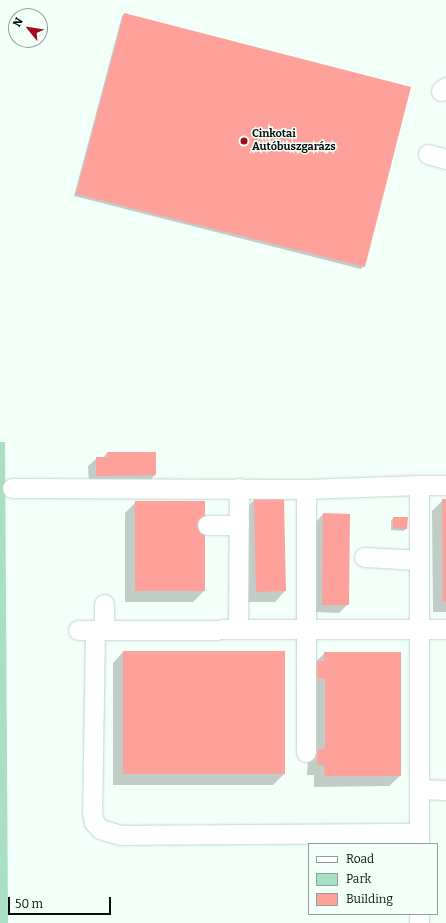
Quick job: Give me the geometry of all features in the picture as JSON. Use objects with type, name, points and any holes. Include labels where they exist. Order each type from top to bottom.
[{"type":"lane","points":[[428,154],[446,159]]},
{"type":"lane","points":[[104,604],[92,630],[92,812],[94,822],[100,829],[121,835],[419,839],[419,485]]},
{"type":"lane","points":[[12,488],[306,489],[446,485]]},
{"type":"lane","points":[[238,629],[239,488]]},
{"type":"lane","points":[[306,489],[306,752]]},
{"type":"lane","points":[[207,525],[239,525]]},
{"type":"lane","points":[[364,557],[419,560]]},
{"type":"lane","points":[[92,630],[446,628]]},
{"type":"lane","points":[[419,790],[446,790]]},
{"type":"green space","points":[[0,442],[5,442],[8,923],[0,923]]},
{"type":"building","name":"Cinkotai Autóbuszgarázs","points":[[124,13],[411,87],[365,267],[76,194]]},
{"type":"building","points":[[107,452],[156,452],[156,475],[96,476],[96,457],[107,457]]},
{"type":"building","points":[[254,499],[284,499],[286,591],[256,592]]},
{"type":"building","points":[[442,499],[446,499],[446,602],[443,602]]},
{"type":"building","points":[[135,501],[205,501],[205,591],[135,591]]},
{"type":"building","points":[[323,513],[350,514],[349,605],[322,605]]},
{"type":"building","points":[[393,517],[408,517],[407,529],[393,528]]},
{"type":"building","points":[[123,651],[285,651],[285,774],[123,774]]},
{"type":"building","points":[[324,652],[401,652],[401,776],[325,776],[324,765],[317,765],[317,749],[325,749],[325,679],[317,679],[317,661],[324,661]]},
{"type":"place","name":"Cinkotai Autóbuszgarázs","points":[[244,141]]}]
